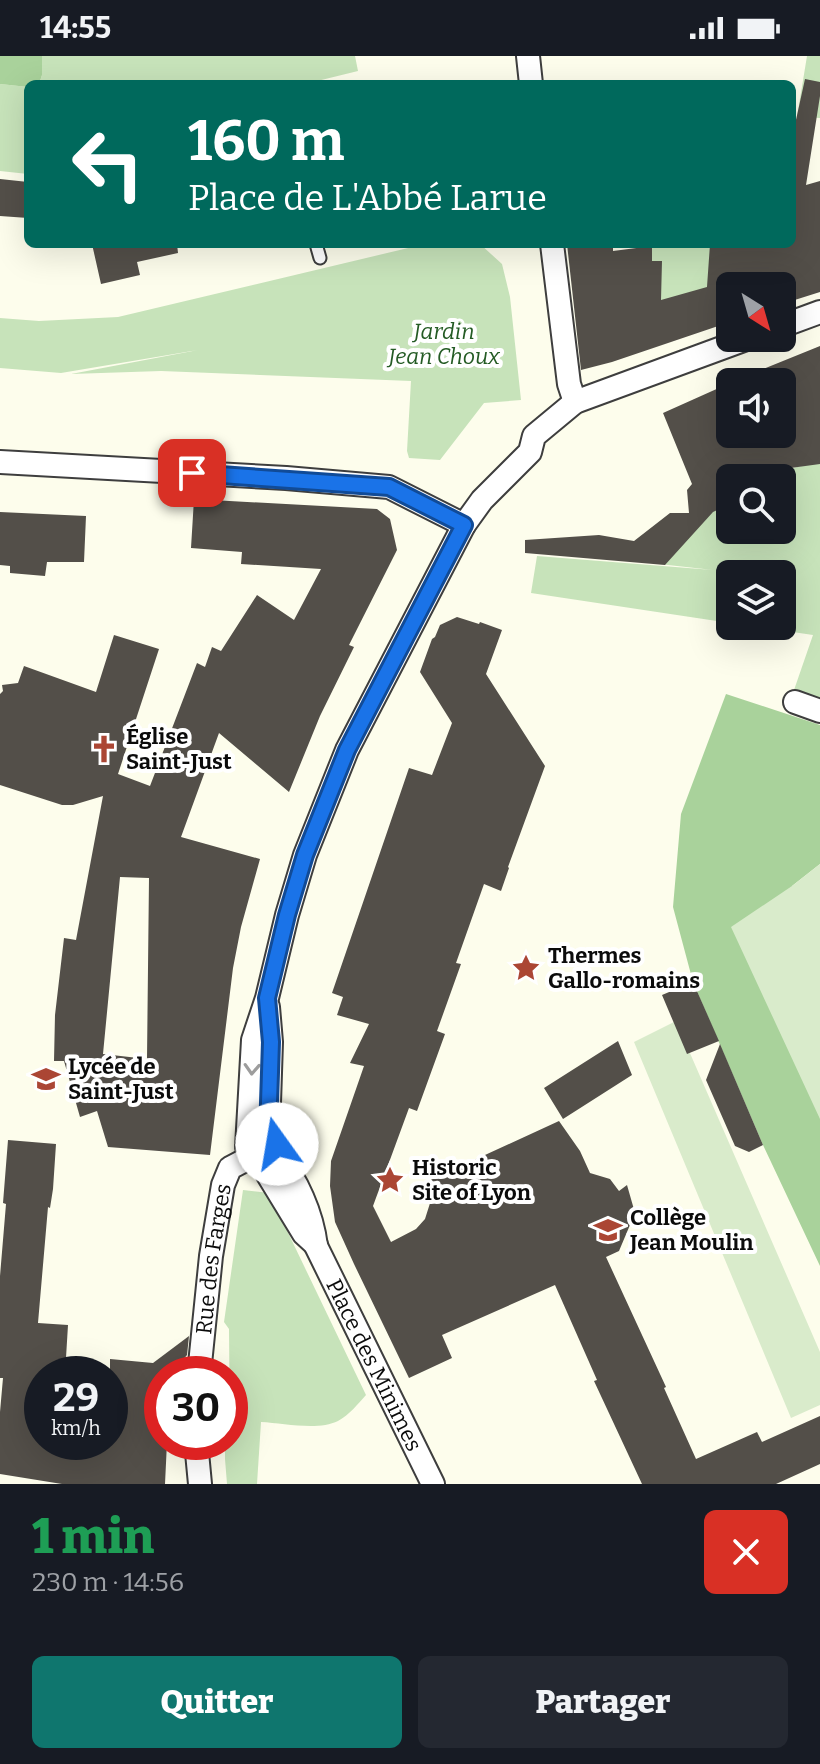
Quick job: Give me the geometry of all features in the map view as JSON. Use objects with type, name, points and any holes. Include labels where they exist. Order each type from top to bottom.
[{"type":"street","points":[[528,56],[531,80]]},
{"type":"street","points":[[552,248],[569,384],[575,402]]},
{"type":"street","points":[[796,321],[820,312]]},
{"type":"street","points":[[261,1150],[253,1040],[305,855],[347,750],[464,525],[482,500],[530,452],[534,436],[575,402],[716,350]]},
{"type":"street","points":[[0,462],[389,487],[464,525]]},
{"type":"street","points":[[795,702],[820,711]]},
{"type":"street","name":"Place des Minimes","points":[[261,1150],[304,1234],[316,1246],[433,1484]]},
{"type":"street","name":"Rue des Farges","points":[[201,1356],[211,1256],[223,1185],[230,1168],[261,1150]]},
{"type":"street","points":[[198,1460],[200,1484]]},
{"type":"lane","points":[[317,248],[320,258]]},
{"type":"green space","points":[[0,56],[42,56],[40,80],[24,80],[24,87],[0,84]]},
{"type":"green space","points":[[42,56],[355,56],[358,71],[321,80],[40,80]]},
{"type":"green space","points":[[807,56],[820,56],[820,118],[797,117]]},
{"type":"green space","points":[[0,84],[24,87],[24,174],[0,171]]},
{"type":"green space","name":"Jardin Jean Choux","points":[[408,248],[484,248],[502,264],[510,297],[521,400],[484,403],[440,460],[409,458],[411,381],[161,371],[71,374],[198,350],[61,373],[0,368],[0,318],[39,321],[118,317]]},
{"type":"green space","points":[[652,248],[710,248],[709,292],[651,309]]},
{"type":"green space","points":[[820,462],[820,699],[794,690],[813,635],[796,632],[796,560],[716,560],[716,621],[531,593],[537,556],[713,570],[659,564],[677,526],[716,510],[716,544],[796,544],[796,467]]},
{"type":"green space","points":[[726,694],[820,725],[820,864],[792,886],[820,1115],[820,1266],[763,1145],[693,982],[673,907],[681,814]]},
{"type":"green space","points":[[820,864],[820,1119],[731,927]]},
{"type":"green space","points":[[676,1021],[820,1352],[820,1405],[791,1418],[634,1042]]},
{"type":"green space","points":[[243,1190],[269,1193],[366,1395],[346,1416],[330,1424],[311,1426],[261,1422],[257,1484],[227,1484],[225,1460],[248,1460],[248,1356],[229,1356],[229,1329],[224,1322]]},
{"type":"building","points":[[805,79],[820,82],[806,185],[820,181],[820,292],[796,300],[796,272],[716,272],[716,327],[581,370],[567,248],[613,248],[613,251],[652,248],[652,261],[662,261],[661,300],[707,287],[710,248],[796,248],[796,120]]},
{"type":"building","points":[[0,179],[24,182],[24,218],[0,216]]},
{"type":"building","points":[[93,248],[177,248],[178,253],[137,262],[140,275],[101,284]]},
{"type":"building","points":[[820,346],[820,464],[796,467],[796,464],[716,464],[716,511],[665,565],[525,553],[525,540],[599,535],[634,541],[670,513],[689,513],[687,490],[692,484],[663,413],[716,389],[716,448],[796,448],[796,368],[766,368]]},
{"type":"building","points":[[194,499],[377,509],[390,519],[397,550],[349,645],[354,647],[320,716],[289,792],[219,733],[181,837],[260,859],[233,968],[210,1155],[108,1147],[97,1111],[80,1117],[64,1061],[54,1061],[55,1015],[64,938],[76,940],[103,796],[62,805],[0,785],[0,694],[2,685],[18,683],[24,666],[96,692],[114,635],[159,649],[118,774],[150,786],[197,663],[205,667],[212,647],[221,651],[257,595],[294,620],[321,569],[241,564],[242,552],[191,548]],"holes":[[[120,877],[149,878],[147,1059],[103,1054]]]},
{"type":"building","points":[[0,512],[86,516],[84,562],[47,562],[45,576],[10,573],[10,566],[0,565]]},
{"type":"building","points":[[457,617],[502,630],[486,674],[545,766],[501,891],[484,884],[456,963],[461,964],[437,1031],[445,1034],[417,1111],[409,1108],[373,1206],[391,1242],[416,1229],[425,1219],[431,1200],[424,1183],[559,1121],[580,1151],[590,1173],[610,1179],[619,1191],[627,1185],[635,1213],[619,1251],[606,1257],[696,1459],[757,1432],[762,1442],[820,1416],[820,1464],[776,1484],[642,1484],[594,1381],[597,1380],[555,1285],[442,1335],[452,1358],[409,1378],[335,1222],[330,1186],[331,1161],[364,1066],[350,1063],[369,1024],[337,1015],[343,997],[332,993],[409,768],[432,775],[452,723],[420,672],[440,625]]},
{"type":"building","points":[[693,982],[719,1041],[687,1054],[662,995]]},
{"type":"building","points":[[618,1041],[632,1075],[563,1119],[544,1088]]},
{"type":"building","points":[[720,1044],[763,1145],[749,1152],[735,1146],[706,1080]]},
{"type":"building","points":[[8,1140],[56,1144],[38,1323],[68,1325],[66,1356],[24,1356],[24,1460],[128,1460],[128,1361],[144,1362],[144,1460],[166,1460],[165,1484],[62,1484],[0,1474],[3,1378],[0,1378],[0,1276],[6,1204],[3,1203]]},
{"type":"building","points":[[189,1336],[186,1356],[162,1356]]},
{"type":"place","name":"Église Saint-Just","points":[[104,749]]},
{"type":"place","name":"Thermes Gallo-romains","points":[[526,968]]},
{"type":"place","name":"Lycée de Saint-Just","points":[[46,1079]]},
{"type":"place","name":"Historic Site of Lyon","points":[[390,1180]]},
{"type":"place","name":"Collège Jean Moulin","points":[[608,1230]]},
{"type":"route","points":[[192,473],[389,487],[464,525],[347,750],[291,898],[267,998],[271,1042],[268,1133],[277,1144]]}]
